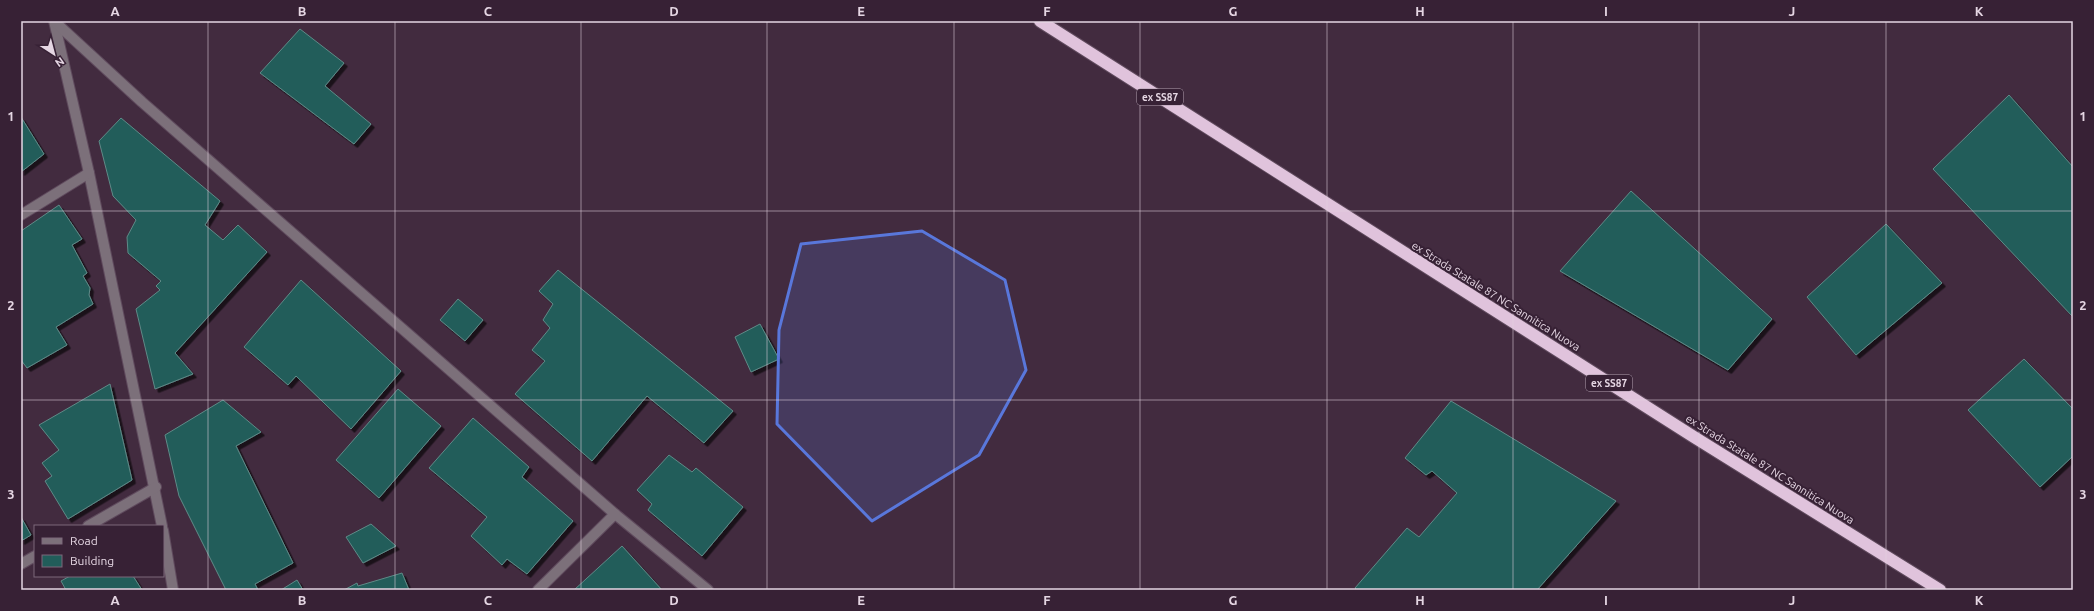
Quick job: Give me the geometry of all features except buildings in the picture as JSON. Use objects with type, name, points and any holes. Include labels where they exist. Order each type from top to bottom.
[{"type":"highway","name":"ex Strada Statale 87 NC Sannitica Nuova","points":[[1040,21],[1694,437],[1940,590]]},
{"type":"street","points":[[55,22],[156,487],[162,525]]},
{"type":"street","points":[[55,22],[148,108],[615,514],[708,590]]},
{"type":"street","points":[[21,215],[89,173]]},
{"type":"street","points":[[90,525],[156,487]]},
{"type":"street","points":[[538,590],[615,514]]},
{"type":"street","points":[[164,536],[173,590]]},
{"type":"street","points":[[21,564],[34,557]]},
{"type":"highlighted area","points":[[922,231],[1005,280],[1026,370],[979,455],[872,521],[777,424],[779,330],[801,244]]}]
